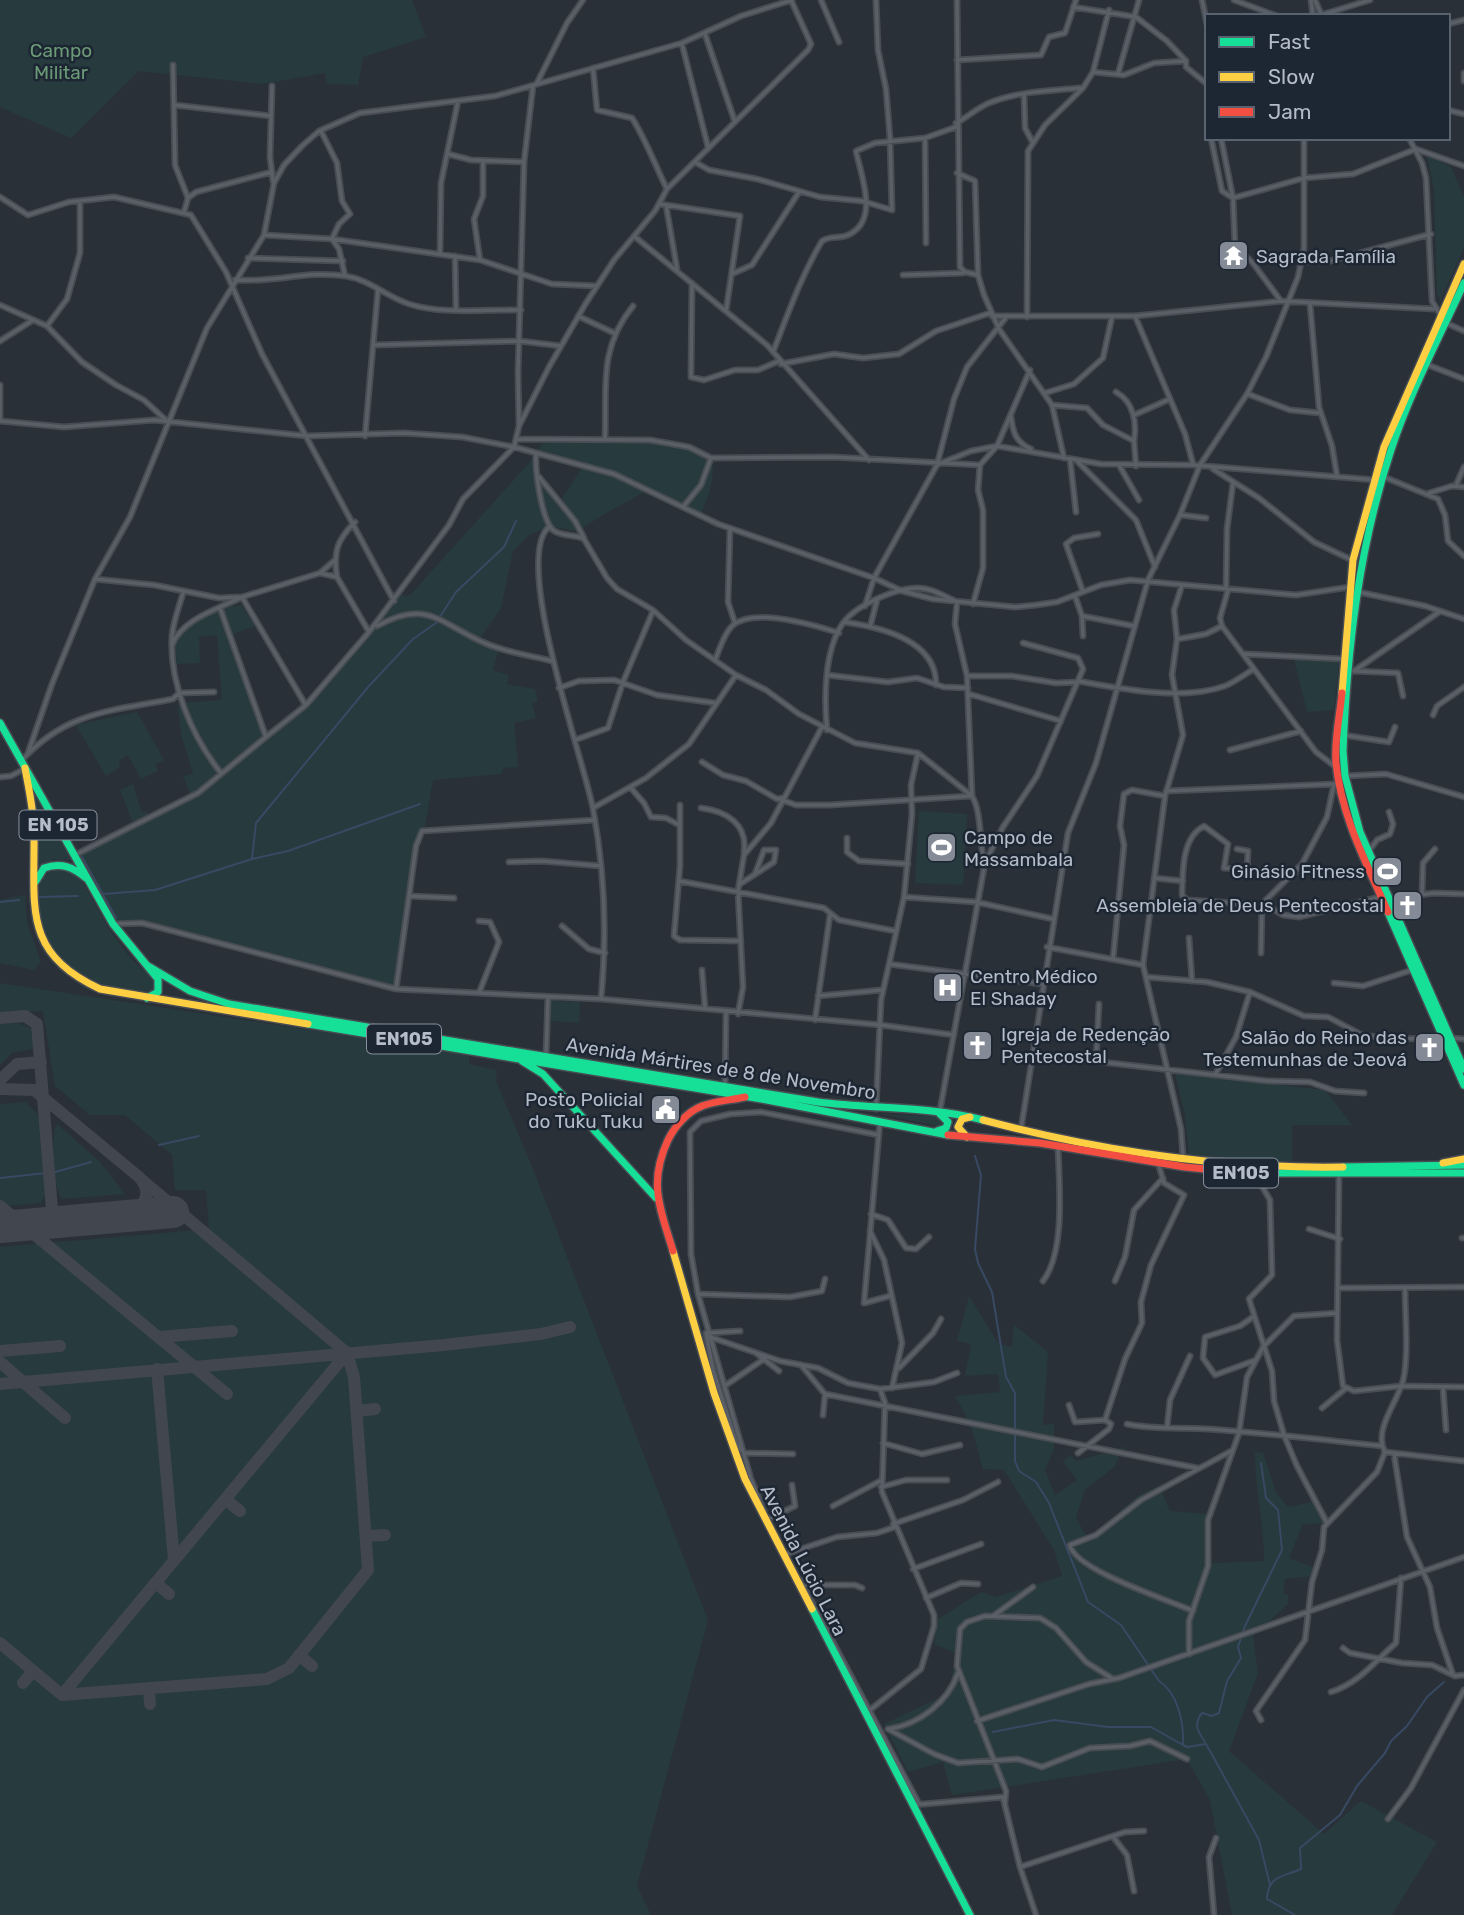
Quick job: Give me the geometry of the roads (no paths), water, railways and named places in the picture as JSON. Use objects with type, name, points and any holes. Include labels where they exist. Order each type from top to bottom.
[{"type":"main road","points":[[1464,264],[1395,420],[1380,479],[1353,590],[1343,659],[1337,768],[1337,784],[1354,835],[1447,1038],[1464,1085]]},
{"type":"main road","points":[[1464,283],[1462,293],[1402,423],[1353,561],[1351,671],[1343,735],[1345,776],[1384,898],[1412,970],[1464,1069]]},
{"type":"main road","name":"EN 105","points":[[0,723],[90,882]]},
{"type":"main road","name":"EN 105","points":[[23,764],[34,827],[33,900]]},
{"type":"main road","points":[[33,900],[38,874],[49,866],[68,865],[90,882]]},
{"type":"main road","name":"EN105","points":[[90,882],[113,924],[148,966]]},
{"type":"main road","name":"EN105","points":[[33,900],[40,937],[51,957],[67,973],[100,989],[145,998]]},
{"type":"main road","points":[[145,998],[155,995],[159,989],[158,979],[148,966]]},
{"type":"main road","name":"Avenida Mártires de 8 de Novembro","points":[[148,966],[190,991],[219,1002],[876,1109],[936,1110],[976,1117],[1020,1130],[1183,1160],[1275,1168],[1464,1165]]},
{"type":"main road","name":"Avenida Mártires de 8 de Novembro","points":[[145,998],[880,1119],[969,1138],[1058,1146],[1158,1163],[1255,1174],[1464,1173]]},
{"type":"main road","name":"Avenida Lúcio Lara","points":[[490,1053],[522,1061],[543,1074],[658,1200]]},
{"type":"main road","name":"Avenida Lúcio Lara","points":[[748,1097],[703,1106],[673,1130],[657,1164],[658,1200],[714,1393],[745,1479],[916,1805],[970,1915]]},
{"type":"main road","points":[[932,1132],[943,1130],[948,1122],[943,1114],[936,1110]]},
{"type":"main road","points":[[969,1138],[959,1131],[959,1125],[967,1117],[976,1117]]},
{"type":"main road","points":[[1428,1166],[1464,1158]]},
{"type":"street","points":[[75,855],[198,793],[306,705],[395,602],[449,526],[463,499],[514,447],[519,426],[524,162],[535,85],[567,23],[583,0]]},
{"type":"street","points":[[0,777],[11,776],[23,764],[94,579],[130,517],[207,328],[264,235],[274,183],[284,165],[320,130],[360,113],[458,101],[535,85],[682,43],[741,16],[791,0],[811,44],[667,189],[578,316],[519,426]]},
{"type":"street","points":[[821,0],[839,42]]},
{"type":"street","points":[[695,162],[709,170],[757,179],[799,191],[866,202],[892,210],[891,141],[886,89],[878,50],[876,0]]},
{"type":"street","points":[[957,0],[957,173],[960,267],[965,272]]},
{"type":"street","points":[[957,60],[1041,54],[1049,37],[1065,33],[1076,0]]},
{"type":"street","points":[[1118,74],[1139,0]]},
{"type":"street","points":[[1234,0],[1272,14]]},
{"type":"street","points":[[1325,14],[1370,0]]},
{"type":"street","points":[[1073,6],[1109,10],[1136,17],[1163,37],[1186,61],[1186,67],[1205,82]]},
{"type":"street","points":[[1027,317],[1028,151],[1032,141],[1083,88],[1093,72],[1109,10]]},
{"type":"street","points":[[705,34],[735,122]]},
{"type":"street","points":[[682,43],[708,147]]},
{"type":"street","points":[[1093,72],[1132,74],[1154,62],[1186,61]]},
{"type":"street","points":[[173,65],[175,165],[188,198],[184,212]]},
{"type":"street","points":[[593,68],[597,110],[627,114],[632,118],[643,134],[654,166],[667,189]]},
{"type":"street","points":[[1464,73],[1464,81]]},
{"type":"street","points":[[272,86],[274,183]]},
{"type":"street","points":[[773,352],[797,296],[803,273],[822,241],[850,234],[860,225],[867,211],[856,151],[875,143],[925,138],[956,125],[989,103],[1024,94],[1083,88]]},
{"type":"street","points":[[1024,94],[1025,128],[1032,141]]},
{"type":"street","points":[[440,254],[441,183],[458,101]]},
{"type":"street","points":[[174,105],[271,116]]},
{"type":"street","points":[[320,130],[337,163],[342,201],[351,214],[339,224],[332,239]]},
{"type":"street","points":[[925,138],[926,243]]},
{"type":"street","points":[[1211,140],[1222,191],[1233,198],[1304,178],[1353,174],[1416,149],[1464,166]]},
{"type":"street","points":[[1220,140],[1233,198],[1235,246],[1252,262],[1281,301]]},
{"type":"street","points":[[1020,1130],[1047,947],[1068,834],[1096,763],[1148,580],[1180,515],[1200,465],[1247,394],[1266,357],[1302,262],[1304,140]]},
{"type":"street","points":[[1410,140],[1426,178],[1434,309]]},
{"type":"street","points":[[448,154],[483,161],[524,162]]},
{"type":"street","points":[[480,260],[474,219],[482,195],[483,161]]},
{"type":"street","points":[[188,198],[215,185],[272,172]]},
{"type":"street","points":[[957,173],[975,181],[978,275],[991,315],[1052,405],[1064,458]]},
{"type":"street","points":[[732,274],[752,265],[799,191]]},
{"type":"street","points":[[0,197],[28,215],[80,201],[114,197],[184,212],[197,223],[231,286],[262,354],[355,522],[395,602]]},
{"type":"street","points":[[47,326],[67,299],[80,253],[80,201]]},
{"type":"street","points":[[659,204],[740,216],[726,311]]},
{"type":"street","points":[[666,205],[678,271]]},
{"type":"street","points":[[1302,262],[1330,261],[1431,234]]},
{"type":"street","points":[[264,235],[332,239],[455,256],[480,260],[552,284],[597,286]]},
{"type":"street","points":[[634,236],[773,352],[869,460]]},
{"type":"street","points":[[332,239],[343,261],[345,276]]},
{"type":"street","points":[[455,256],[456,309]]},
{"type":"street","points":[[248,258],[343,261]]},
{"type":"street","points":[[903,275],[965,272],[978,275]]},
{"type":"street","points":[[235,280],[277,280],[293,275],[345,276],[362,280],[411,305],[521,310]]},
{"type":"street","points":[[692,283],[691,377],[704,380],[735,370],[758,370],[780,363],[834,354],[863,358],[899,354],[936,331],[991,315],[1135,316],[1281,301],[1434,309],[1441,316]]},
{"type":"street","points":[[365,436],[378,289]]},
{"type":"street","points":[[1310,304],[1320,412],[1332,446],[1337,476]]},
{"type":"street","points":[[0,305],[47,326],[82,362],[116,385],[145,400],[170,424]]},
{"type":"street","points":[[605,438],[605,379],[614,333],[633,306]]},
{"type":"street","points":[[578,316],[614,333]]},
{"type":"street","points":[[864,606],[874,578],[937,465],[954,399],[967,367],[1007,316]]},
{"type":"street","points":[[1135,316],[1170,399],[1193,465]]},
{"type":"street","points":[[1045,393],[1074,384],[1103,358],[1112,317]]},
{"type":"street","points":[[0,341],[33,320]]},
{"type":"street","points":[[1446,323],[1464,331]]},
{"type":"street","points":[[374,345],[520,341],[561,346]]},
{"type":"street","points":[[1428,365],[1464,379]]},
{"type":"street","points":[[973,604],[983,568],[982,510],[978,490],[980,466],[997,446],[1030,370]]},
{"type":"street","points":[[0,385],[0,421],[64,427],[154,420],[170,424],[307,436],[404,433],[462,437],[514,447],[614,474],[730,528],[874,578],[901,591],[957,602],[1037,605],[1076,596],[1101,585],[1148,580],[1296,595],[1353,590],[1425,606],[1464,619]]},
{"type":"street","points":[[1116,392],[1127,400],[1133,415],[1136,466]]},
{"type":"street","points":[[1247,394],[1290,410],[1320,412]]},
{"type":"street","points":[[1133,415],[1170,399]]},
{"type":"street","points":[[1052,405],[1087,408],[1103,425],[1134,441]]},
{"type":"street","points":[[1011,415],[1012,429],[1019,444],[1070,460],[1136,466],[1200,465],[1380,479],[1429,493],[1442,506],[1448,541],[1464,556]]},
{"type":"street","points":[[517,439],[605,438],[664,442],[689,447],[711,458],[760,456],[980,466]]},
{"type":"street","points":[[937,465],[971,451],[997,446],[1034,450]]},
{"type":"street","points":[[536,454],[543,509],[550,526],[553,530],[584,540]]},
{"type":"street","points":[[683,507],[701,485],[711,458]]},
{"type":"street","points":[[1070,460],[1076,512]]},
{"type":"street","points":[[1077,461],[1123,504],[1139,524],[1155,567]]},
{"type":"street","points":[[1119,465],[1139,500]]},
{"type":"street","points":[[1457,483],[1464,467]]},
{"type":"street","points":[[1212,468],[1259,498],[1314,542],[1353,561]]},
{"type":"street","points":[[538,475],[575,521],[607,578],[626,595],[653,610],[736,675],[766,690],[827,730],[869,747],[918,753],[972,796]]},
{"type":"street","points":[[1429,493],[1464,480]]},
{"type":"street","points":[[1233,483],[1227,528],[1227,590],[1220,618],[1222,626],[1316,752],[1337,768]]},
{"type":"street","points":[[1452,486],[1464,487]]},
{"type":"street","points":[[1180,515],[1206,518]]},
{"type":"street","points":[[355,522],[339,538],[335,560],[337,577],[371,630]]},
{"type":"street","points":[[550,526],[542,533],[541,572],[552,661],[593,808],[601,866],[605,953],[601,999]]},
{"type":"street","points":[[730,528],[728,602],[735,624]]},
{"type":"street","points":[[1083,592],[1066,544],[1074,538],[1098,534]]},
{"type":"street","points":[[172,645],[176,634],[187,625],[242,597],[320,573],[335,560]]},
{"type":"street","points":[[320,573],[337,577]]},
{"type":"street","points":[[94,579],[154,585],[183,593],[219,598],[242,597]]},
{"type":"street","points":[[1182,585],[1174,610],[1177,639],[1172,669],[1183,735],[1166,793],[1143,965],[1169,1069],[1181,1129],[1183,1160]]},
{"type":"street","points":[[827,730],[827,675],[844,622],[864,606],[915,588],[930,590],[957,602]]},
{"type":"street","points":[[183,593],[172,645],[179,693],[197,740],[221,773]]},
{"type":"street","points":[[1076,596],[1082,616],[1083,636]]},
{"type":"street","points":[[242,597],[306,705]]},
{"type":"street","points":[[870,627],[877,600]]},
{"type":"street","points":[[957,602],[955,624],[969,694],[972,796],[978,813],[978,839],[985,863]]},
{"type":"street","points":[[220,608],[266,737]]},
{"type":"street","points":[[575,740],[608,728],[623,682],[653,610]]},
{"type":"street","points":[[1351,671],[1439,612]]},
{"type":"street","points":[[371,630],[391,618],[408,614],[434,616],[477,640],[552,661]]},
{"type":"street","points":[[1082,616],[1134,626]]},
{"type":"street","points":[[850,617],[857,624]]},
{"type":"street","points":[[715,660],[728,631],[735,624],[755,619],[808,623],[839,633]]},
{"type":"street","points":[[844,622],[870,627],[910,642],[923,650],[933,663],[936,685]]},
{"type":"street","points":[[1177,639],[1206,634],[1222,626]]},
{"type":"street","points":[[936,1110],[954,1035],[985,863],[1003,827],[1037,776],[1078,682],[1083,664],[1078,657],[1023,643]]},
{"type":"street","points":[[1245,654],[1343,659]]},
{"type":"street","points":[[967,677],[1012,676],[1056,683],[1078,682],[1175,692],[1223,687],[1254,669]]},
{"type":"street","points":[[1351,671],[1398,673],[1403,696]]},
{"type":"street","points":[[593,808],[630,787],[689,744],[736,675]]},
{"type":"street","points":[[827,675],[888,682],[917,678],[936,685],[968,688]]},
{"type":"street","points":[[559,688],[579,681],[623,682],[657,695],[715,703]]},
{"type":"street","points":[[1433,715],[1437,706],[1464,687]]},
{"type":"street","points":[[28,753],[55,730],[74,720],[173,699],[179,693],[214,692]]},
{"type":"street","points":[[969,694],[1061,721]]},
{"type":"street","points":[[744,855],[771,823],[822,727]]},
{"type":"street","points":[[1343,735],[1389,742],[1395,727]]},
{"type":"street","points":[[1230,750],[1301,732]]},
{"type":"street","points":[[876,1109],[882,990],[904,897],[913,800],[911,785],[918,753]]},
{"type":"street","points":[[702,762],[723,775],[746,781],[778,799],[796,805],[972,796]]},
{"type":"street","points":[[1345,776],[1396,776],[1464,797]]},
{"type":"street","points":[[1113,959],[1124,845],[1121,827],[1124,794],[1132,790],[1166,793],[1337,784],[1326,817],[1295,873],[1262,904],[1261,953]]},
{"type":"street","points":[[630,787],[644,803],[651,817],[666,818],[679,825]]},
{"type":"street","points":[[680,805],[679,881],[673,932],[676,939],[741,941]]},
{"type":"street","points":[[701,808],[719,810],[735,821],[745,837],[738,888],[743,987],[738,1014]]},
{"type":"street","points":[[1368,853],[1377,840],[1390,834],[1393,824],[1389,812]]},
{"type":"street","points":[[396,989],[416,846],[422,831],[595,820]]},
{"type":"street","points":[[1295,873],[1224,868],[1228,844],[1204,826],[1195,831],[1189,843],[1182,895],[1187,900],[1262,904],[1283,915],[1299,917],[1384,898],[1464,894]]},
{"type":"street","points":[[847,838],[847,852],[859,861],[908,864]]},
{"type":"street","points":[[738,888],[776,859],[772,848],[764,850],[755,874]]},
{"type":"street","points":[[1237,849],[1248,851],[1247,871]]},
{"type":"street","points":[[1422,894],[1423,863],[1435,849]]},
{"type":"street","points":[[509,862],[542,861],[601,866]]},
{"type":"street","points":[[1154,878],[1183,881]]},
{"type":"street","points":[[679,881],[738,888],[824,908],[839,920],[895,931]]},
{"type":"street","points":[[409,896],[454,898]]},
{"type":"street","points":[[904,897],[976,902],[1053,919]]},
{"type":"street","points":[[815,1020],[830,914]]},
{"type":"street","points":[[479,921],[490,922],[499,942],[480,993]]},
{"type":"street","points":[[113,924],[142,923],[396,989],[601,999],[705,1008],[726,1013],[881,1025],[954,1035]]},
{"type":"street","points":[[562,926],[589,949],[605,953]]},
{"type":"street","points":[[1189,938],[1192,981]]},
{"type":"street","points":[[1047,947],[1143,965]]},
{"type":"street","points":[[889,964],[1042,984]]},
{"type":"street","points":[[702,970],[705,1008]]},
{"type":"street","points":[[1334,983],[1363,986],[1412,970]]},
{"type":"street","points":[[1146,976],[1250,992],[1304,1016],[1328,1017],[1362,1035],[1385,1039],[1464,1040]]},
{"type":"street","points":[[818,996],[882,990]]},
{"type":"street","points":[[1215,1074],[1236,1037],[1250,992]]},
{"type":"street","points":[[546,1056],[548,997]]},
{"type":"street","points":[[1096,1061],[1099,1004]]},
{"type":"street","points":[[725,1086],[726,1013]]},
{"type":"street","points":[[1031,1054],[1310,1082],[1335,1091],[1364,1093]]},
{"type":"street","points":[[765,1113],[767,1100]]},
{"type":"street","points":[[878,1135],[765,1113],[741,1112],[695,1123],[690,1132],[691,1254],[698,1294],[744,1453],[768,1519],[881,1730],[916,1805],[998,1796],[1004,1802]]},
{"type":"street","points":[[880,1119],[864,1303],[890,1296]]},
{"type":"street","points":[[1043,1281],[1053,1262],[1057,1245],[1058,1146]]},
{"type":"street","points":[[1104,1420],[1125,1359],[1142,1322],[1141,1302],[1151,1265],[1184,1195],[1167,1185],[1158,1163]]},
{"type":"street","points":[[1255,1174],[1270,1200],[1272,1275],[1249,1296],[1253,1317],[1272,1371],[1274,1401],[1284,1435],[1327,1522]]},
{"type":"street","points":[[1339,1174],[1337,1340],[1345,1389]]},
{"type":"street","points":[[1115,1281],[1125,1258],[1134,1210],[1163,1178]]},
{"type":"street","points":[[871,1214],[888,1220],[906,1248],[916,1249],[929,1237]]},
{"type":"street","points":[[870,1229],[884,1260],[902,1343],[898,1370],[891,1388]]},
{"type":"street","points":[[1309,1230],[1340,1239]]},
{"type":"street","points":[[698,1294],[793,1297],[818,1293],[825,1279]]},
{"type":"street","points":[[1405,1287],[1404,1378],[1384,1422],[1382,1447],[1385,1452],[1394,1454],[1464,1461]]},
{"type":"street","points":[[1339,1288],[1464,1287]]},
{"type":"street","points":[[1189,1654],[1188,1635],[1193,1611],[1208,1566],[1209,1514],[1239,1433],[1245,1383],[1263,1347],[1294,1316],[1337,1313]]},
{"type":"street","points":[[1253,1317],[1240,1326],[1205,1337],[1203,1358],[1212,1374],[1218,1375],[1256,1360]]},
{"type":"street","points":[[898,1370],[933,1333],[941,1319]]},
{"type":"street","points":[[708,1334],[740,1331]]},
{"type":"street","points":[[708,1334],[767,1357],[818,1368],[848,1383],[880,1389],[934,1382],[957,1373]]},
{"type":"street","points":[[708,1334],[713,1370],[737,1445],[744,1453],[793,1454]]},
{"type":"street","points":[[756,1353],[762,1361],[779,1371]]},
{"type":"street","points":[[1167,1428],[1170,1400],[1190,1356]]},
{"type":"street","points":[[726,1385],[767,1357]]},
{"type":"street","points":[[801,1365],[825,1394],[1199,1469]]},
{"type":"street","points":[[1322,1408],[1345,1389],[1464,1387]]},
{"type":"street","points":[[1443,1388],[1446,1430]]},
{"type":"street","points":[[870,1710],[911,1678],[924,1663],[934,1626],[926,1598],[894,1526],[881,1484],[885,1406],[880,1389]]},
{"type":"street","points":[[823,1415],[825,1394]]},
{"type":"street","points":[[1069,1405],[1074,1422],[1104,1420],[1111,1424],[1109,1429],[1078,1453]]},
{"type":"street","points":[[1127,1424],[1150,1429],[1212,1429],[1284,1435],[1382,1447]]},
{"type":"street","points":[[883,1443],[922,1454],[960,1445]]},
{"type":"street","points":[[1193,1611],[1096,1571],[1072,1553],[1070,1545],[1096,1535],[1141,1500],[1233,1450]]},
{"type":"street","points":[[1261,1720],[1256,1711],[1305,1640],[1313,1576],[1327,1522],[1377,1472],[1385,1452]]},
{"type":"street","points":[[1394,1454],[1406,1537],[1432,1595],[1437,1628],[1453,1675]]},
{"type":"street","points":[[833,1506],[881,1484],[906,1480],[947,1480]]},
{"type":"street","points":[[786,1554],[836,1537],[879,1533],[964,1500],[998,1482]]},
{"type":"street","points":[[768,1519],[795,1506],[792,1485]]},
{"type":"street","points":[[914,1569],[981,1544]]},
{"type":"street","points":[[977,1721],[1189,1654],[1464,1557]]},
{"type":"street","points":[[1331,1692],[1350,1686],[1396,1643],[1399,1635],[1401,1578]]},
{"type":"street","points":[[926,1598],[961,1583],[978,1584]]},
{"type":"street","points":[[803,1585],[855,1585],[862,1588]]},
{"type":"street","points":[[993,1616],[1033,1587]]},
{"type":"street","points":[[1036,1915],[1020,1867],[1004,1802],[1006,1791],[959,1671],[960,1629],[967,1622],[993,1616],[1012,1619],[1034,1617],[1045,1620],[1086,1662],[1113,1679]]},
{"type":"street","points":[[1343,1648],[1350,1653],[1432,1665],[1453,1675],[1464,1675]]},
{"type":"street","points":[[881,1730],[920,1717],[935,1707],[947,1696],[959,1671]]},
{"type":"street","points":[[1388,1819],[1409,1791],[1464,1690]]},
{"type":"street","points":[[888,1729],[934,1754],[958,1763],[1018,1759],[1042,1767],[1090,1748],[1130,1746],[1150,1741],[1186,1759]]},
{"type":"street","points":[[1020,1867],[1114,1838],[1125,1832],[1144,1831]]},
{"type":"street","points":[[1114,1838],[1126,1855],[1135,1891]]},
{"type":"street","points":[[1214,1915],[1209,1857],[1216,1838]]},
{"type":"waterway","points":[[103,894],[155,890],[252,859],[256,823],[369,686],[413,639],[436,623],[456,592],[504,547],[516,521]]},
{"type":"waterway","points":[[252,859],[288,851],[420,804]]},
{"type":"waterway","points":[[82,857],[116,918]]},
{"type":"waterway","points":[[38,897],[78,896]]},
{"type":"waterway","points":[[0,902],[19,900]]},
{"type":"waterway","points":[[159,1145],[199,1136]]},
{"type":"waterway","points":[[975,1156],[981,1175],[975,1249],[978,1263],[992,1292],[1006,1377],[1015,1393],[1015,1461],[1019,1471],[1036,1482],[1049,1503],[1088,1602],[1121,1625],[1159,1681],[1171,1693],[1181,1718],[1183,1745],[1187,1747],[1206,1744],[1259,1840],[1270,1885]]},
{"type":"waterway","points":[[55,1172],[91,1162]]},
{"type":"waterway","points":[[0,1178],[46,1173]]},
{"type":"waterway","points":[[1205,1742],[1199,1731],[1198,1721],[1202,1713],[1212,1716],[1219,1713],[1227,1681],[1241,1658],[1238,1647],[1245,1626],[1282,1550],[1278,1510],[1266,1498],[1261,1463]]},
{"type":"waterway","points":[[1295,1915],[1267,1899],[1270,1885],[1278,1878],[1301,1869],[1300,1848],[1340,1815],[1357,1786],[1385,1753],[1391,1741],[1407,1726],[1427,1697],[1444,1682]]},
{"type":"waterway","points":[[993,1732],[1054,1720],[1108,1727],[1151,1727],[1183,1745]]},
{"type":"place","name":"Sagrada Família","points":[[1233,256]]},
{"type":"place","name":"Campo de Massambala","points":[[941,848]]},
{"type":"place","name":"Ginásio Fitness","points":[[1388,871]]},
{"type":"place","name":"Assembleia de Deus Pentecostal","points":[[1407,905]]},
{"type":"place","name":"Centro Médico El Shaday","points":[[947,987]]},
{"type":"place","name":"Igreja de Redenção Pentecostal","points":[[978,1045]]},
{"type":"place","name":"Salão do Reino das Testemunhas de Jeová","points":[[1430,1048]]},
{"type":"place","name":"Posto Policial do Tuku Tuku","points":[[666,1110]]},
{"type":"park label","name":"Campo Militar","points":[[61,61]]}]
